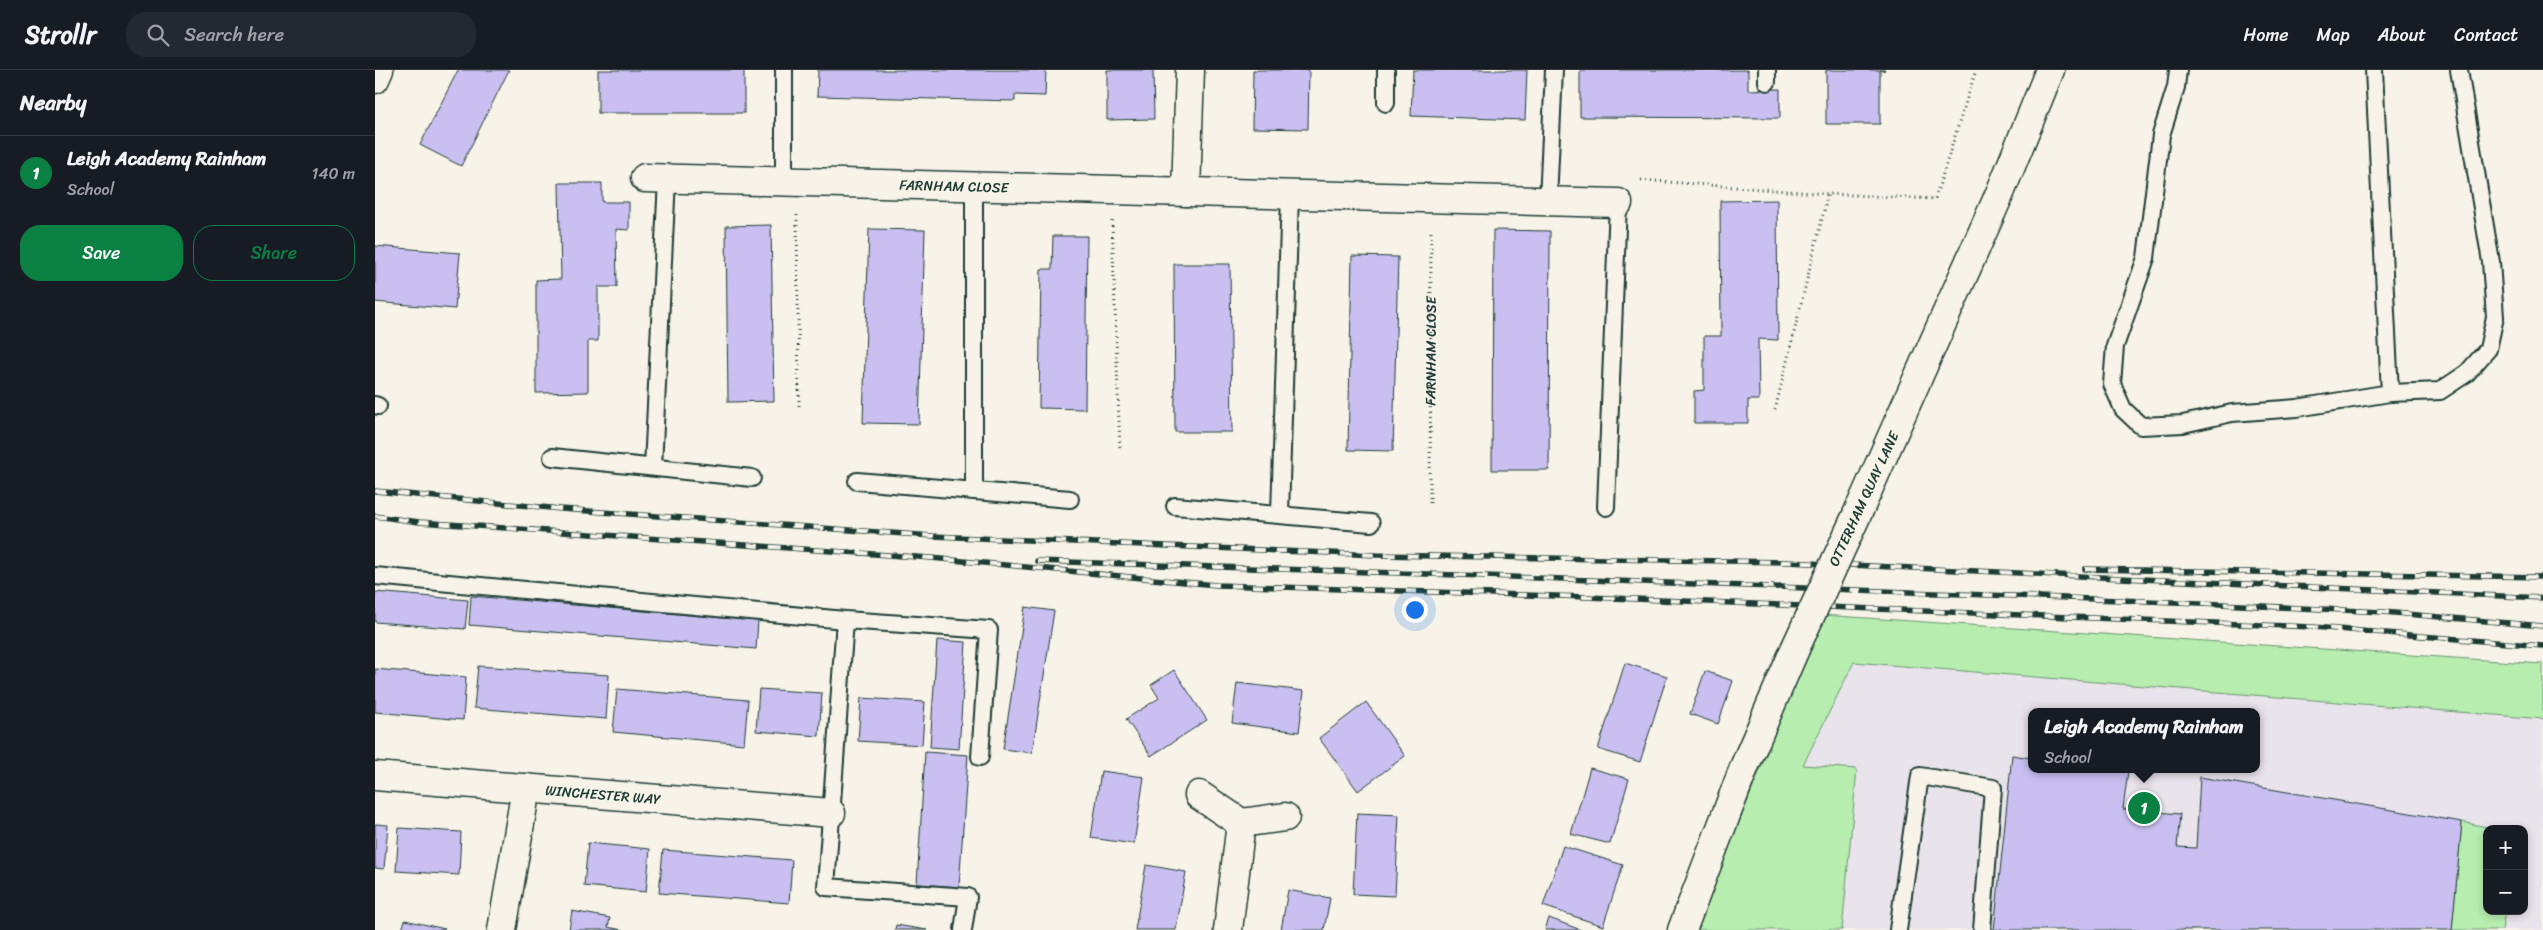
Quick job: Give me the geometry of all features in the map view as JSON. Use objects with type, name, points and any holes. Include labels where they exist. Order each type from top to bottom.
[{"type":"street","points":[[375,79],[379,70]]},
{"type":"street","points":[[1185,192],[1190,70]]},
{"type":"street","name":"OTTERHAM QUAY LANE","points":[[1682,930],[1745,764],[2000,193],[2050,70]]},
{"type":"street","name":"FARNHAM CLOSE","points":[[656,178],[1548,201],[1625,192]]},
{"type":"street","name":"WINCHESTER WAY","points":[[375,776],[831,813]]},
{"type":"street","points":[[502,930],[526,788]]},
{"type":"street","points":[[1199,795],[1241,823],[1285,817]]},
{"type":"street","points":[[1228,930],[1241,823]]},
{"type":"lane","points":[[784,70],[791,182]]},
{"type":"lane","points":[[1385,104],[1386,70]]},
{"type":"lane","points":[[1548,201],[1554,70]]},
{"type":"lane","points":[[2178,70],[2176,87],[2161,135],[2146,258],[2115,346],[2112,384],[2123,409],[2141,426],[2183,424],[2233,413],[2297,408],[2390,393],[2440,391],[2467,373],[2487,349],[2495,317],[2491,262],[2459,70]]},
{"type":"lane","points":[[2374,70],[2390,393]]},
{"type":"lane","points":[[653,467],[656,178]]},
{"type":"lane","points":[[974,186],[974,491]]},
{"type":"lane","points":[[1606,507],[1625,192]]},
{"type":"lane","points":[[1280,514],[1290,194]]},
{"type":"lane","points":[[552,456],[753,478]]},
{"type":"lane","points":[[857,481],[1070,499]]},
{"type":"lane","points":[[1175,506],[1371,523]]},
{"type":"lane","points":[[375,576],[845,620],[989,630],[981,757]]},
{"type":"lane","points":[[845,620],[826,887],[968,897],[963,930]]},
{"type":"lane","points":[[1898,930],[1920,776],[1993,788],[1982,930]]},
{"type":"path","points":[[1625,192],[1642,179],[1828,194],[1935,199],[1976,70]]},
{"type":"path","points":[[791,182],[799,407]]},
{"type":"path","points":[[1111,190],[1120,450]]},
{"type":"path","points":[[1775,410],[1828,194]]},
{"type":"path","name":"FARNHAM CLOSE","points":[[1430,502],[1431,198]]},
{"type":"shaded area","points":[[1854,662],[2543,719],[2543,930],[1696,930],[1803,765]]},
{"type":"green space","points":[[1822,615],[2543,664],[2543,719],[1854,662],[1803,765],[1857,769],[1842,930],[1696,930]]},
{"type":"green space","points":[[2462,822],[2483,826],[2483,915],[2504,915],[2502,930],[2452,930]]},
{"type":"building","points":[[458,70],[509,70],[461,166],[420,145]]},
{"type":"building","points":[[598,70],[744,70],[744,113],[598,113]]},
{"type":"building","points":[[818,70],[1046,70],[1045,96],[1015,95],[1015,101],[817,96]]},
{"type":"building","points":[[1107,70],[1153,70],[1154,119],[1107,120]]},
{"type":"building","points":[[1253,70],[1309,70],[1308,129],[1252,128]]},
{"type":"building","points":[[1413,70],[1527,70],[1525,120],[1411,116]]},
{"type":"building","points":[[1580,70],[1748,70],[1748,90],[1780,89],[1780,118],[1580,117]]},
{"type":"building","points":[[1826,70],[1880,70],[1880,124],[1826,124]]},
{"type":"building","points":[[559,183],[602,183],[602,202],[629,202],[629,230],[616,229],[617,287],[598,287],[598,341],[588,341],[588,392],[536,393],[536,280],[561,279]]},
{"type":"building","points":[[1777,200],[1778,340],[1758,339],[1759,400],[1748,400],[1748,423],[1694,423],[1694,391],[1704,390],[1704,336],[1721,336],[1720,201]]},
{"type":"building","points":[[771,225],[774,401],[728,402],[726,226]]},
{"type":"building","points":[[869,229],[925,230],[919,424],[863,423]]},
{"type":"building","points":[[1493,230],[1550,231],[1549,470],[1492,470]]},
{"type":"building","points":[[1053,236],[1087,236],[1085,409],[1039,408],[1041,269],[1052,269]]},
{"type":"building","points":[[375,246],[460,253],[455,309],[375,302]]},
{"type":"building","points":[[1352,256],[1398,257],[1393,451],[1348,450]]},
{"type":"building","points":[[1174,264],[1230,264],[1232,432],[1175,432]]},
{"type":"building","points":[[375,592],[468,600],[465,629],[375,622]]},
{"type":"building","points":[[471,596],[758,621],[756,649],[469,625]]},
{"type":"building","points":[[1025,607],[1054,611],[1032,753],[1003,749]]},
{"type":"building","points":[[937,640],[966,642],[959,749],[930,747]]},
{"type":"building","points":[[1625,663],[1667,676],[1640,762],[1598,749]]},
{"type":"building","points":[[478,666],[609,675],[606,719],[474,708]]},
{"type":"building","points":[[375,669],[466,677],[463,720],[375,712]]},
{"type":"building","points":[[1174,670],[1207,720],[1151,756],[1126,719],[1159,698],[1151,685]]},
{"type":"building","points":[[1705,671],[1733,681],[1718,724],[1690,714]]},
{"type":"building","points":[[1237,683],[1304,691],[1299,732],[1232,723]]},
{"type":"building","points":[[617,689],[748,700],[744,744],[613,732]]},
{"type":"building","points":[[759,689],[822,693],[819,736],[756,731]]},
{"type":"building","points":[[861,698],[925,702],[922,745],[858,741]]},
{"type":"building","points":[[1366,702],[1405,756],[1358,791],[1319,738]]},
{"type":"building","points":[[925,752],[968,755],[959,887],[917,884]]},
{"type":"building","points":[[2012,755],[2028,758],[2028,773],[2128,773],[2123,809],[2180,814],[2177,847],[2196,848],[2200,777],[2462,822],[2452,930],[1994,930]]},
{"type":"building","points":[[1590,768],[1629,779],[1610,844],[1571,834]]},
{"type":"building","points":[[1101,771],[1144,777],[1134,844],[1091,838]]},
{"type":"building","points":[[1357,813],[1399,815],[1395,896],[1353,894]]},
{"type":"building","points":[[375,824],[388,825],[384,869],[375,868]]},
{"type":"building","points":[[399,828],[461,832],[459,875],[396,871]]},
{"type":"building","points":[[588,843],[650,849],[646,892],[584,886]]},
{"type":"building","points":[[1563,846],[1623,865],[1603,926],[1543,906]]},
{"type":"building","points":[[663,850],[792,860],[789,903],[659,893]]},
{"type":"building","points":[[1146,865],[1186,872],[1176,930],[1135,930]]},
{"type":"building","points":[[1288,890],[1330,898],[1324,930],[1281,930]]},
{"type":"building","points":[[572,911],[610,918],[608,927],[622,930],[569,930]]},
{"type":"building","points":[[1549,918],[1581,930],[1545,930]]},
{"type":"building","points":[[405,920],[445,929],[402,930]]},
{"type":"building","points":[[896,925],[927,930],[895,930]]},
{"type":"railway","points":[[375,491],[561,509],[933,536],[1377,555],[1787,562],[2543,598]]},
{"type":"railway","points":[[375,516],[419,522],[931,558],[1216,585],[1587,597],[2313,627],[2543,646]]},
{"type":"railway","points":[[1037,561],[2200,603],[2383,612],[2543,626]]},
{"type":"railway","points":[[2085,569],[2543,577]]},
{"type":"place","name":"Leigh Academy Rainham","points":[[2144,808]]}]
